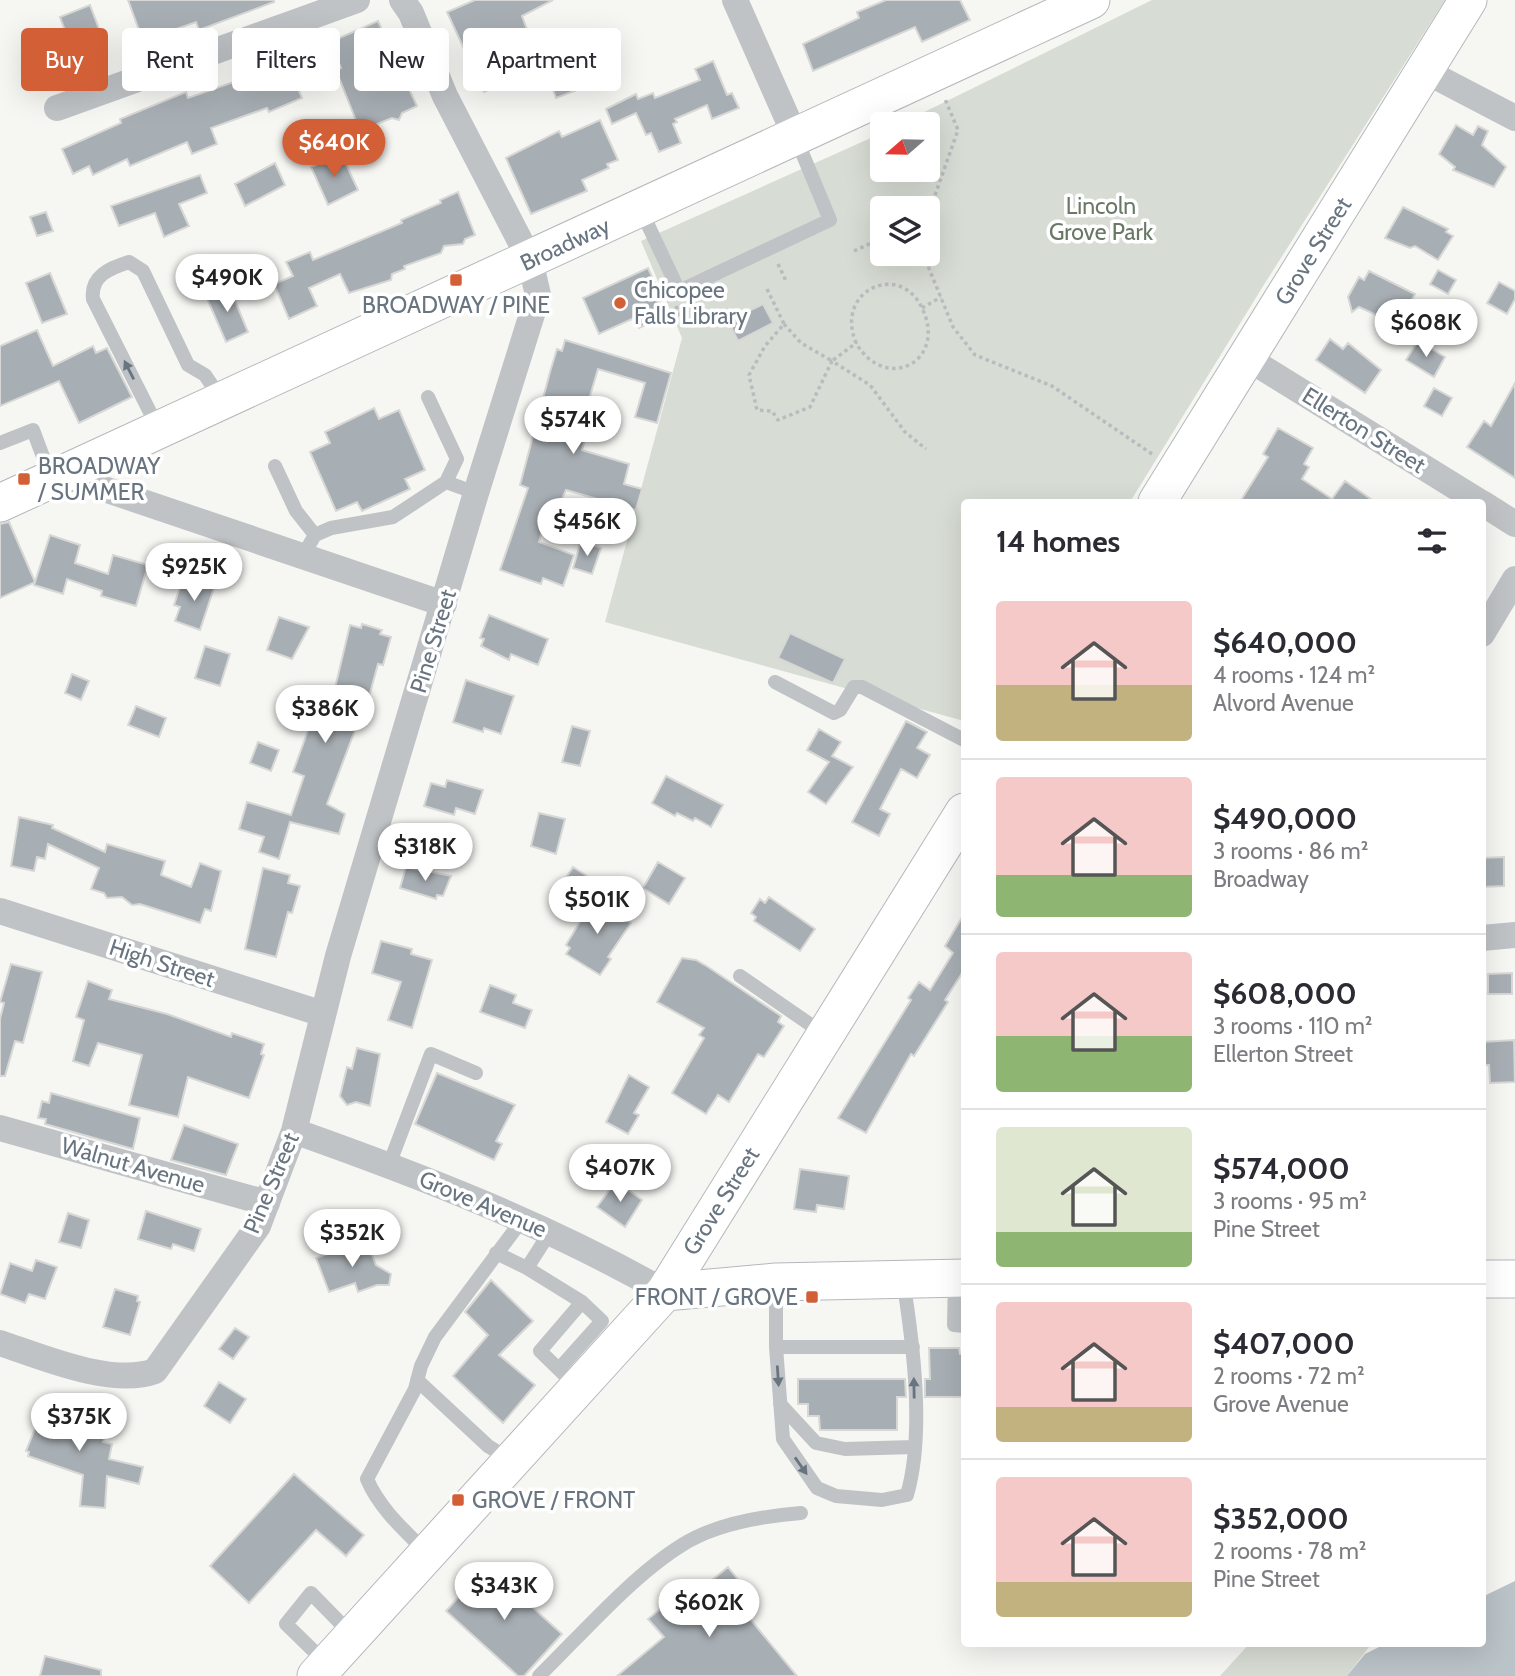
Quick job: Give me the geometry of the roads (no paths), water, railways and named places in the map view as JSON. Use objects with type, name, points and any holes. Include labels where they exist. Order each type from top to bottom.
[{"type":"main road","name":"Grove Street","points":[[1159,499],[1468,0]]},
{"type":"main road","name":"Broadway","points":[[0,503],[796,138],[1081,2]]},
{"type":"main road","name":"Grove Street","points":[[322,1670],[513,1461],[569,1379],[665,1292],[961,818]]},
{"type":"main road","points":[[665,1292],[776,1282],[960,1278]]},
{"type":"main road","points":[[1486,1279],[1515,1279]]},
{"type":"street","points":[[57,108],[357,0]]},
{"type":"street","name":"Pine Street","points":[[0,1343],[107,1374],[138,1377],[155,1371],[258,1226],[294,1131],[323,1014],[476,493],[538,295],[530,261],[445,96],[411,13],[402,0]]},
{"type":"street","points":[[735,0],[796,138]]},
{"type":"street","points":[[1425,71],[1515,118]]},
{"type":"street","name":"Ellerton Street","points":[[1247,358],[1475,499]]},
{"type":"street","points":[[57,477],[444,604]]},
{"type":"street","name":"Ellerton Street","points":[[1486,506],[1515,524]]},
{"type":"street","points":[[1486,627],[1515,579]]},
{"type":"street","name":"High Street","points":[[0,911],[323,1014]]},
{"type":"street","points":[[1486,938],[1515,935]]},
{"type":"street","name":"Walnut Avenue","points":[[0,1128],[267,1203]]},
{"type":"street","name":"Grove Avenue","points":[[294,1131],[389,1165],[550,1232],[597,1253],[665,1292]]},
{"type":"lane","points":[[641,209],[679,291],[830,220],[796,138]]},
{"type":"lane","points":[[160,431],[93,299],[92,289],[98,277],[114,267],[129,262],[143,271],[188,365],[205,375],[223,402]]},
{"type":"lane","points":[[302,557],[315,535],[331,528],[393,517],[446,482],[457,459],[429,397]]},
{"type":"lane","points":[[0,443],[33,430],[57,477]]},
{"type":"lane","points":[[275,466],[296,512],[315,535]]},
{"type":"lane","points":[[446,482],[476,493]]},
{"type":"lane","points":[[775,682],[834,713],[840,710],[854,687],[862,687],[961,738]]},
{"type":"lane","points":[[740,976],[825,1035]]},
{"type":"lane","points":[[389,1165],[431,1054],[476,1073]]},
{"type":"lane","points":[[428,1554],[403,1530],[373,1493],[367,1479],[417,1380],[435,1336],[522,1220]]},
{"type":"lane","points":[[527,1268],[550,1232]]},
{"type":"lane","points":[[496,1253],[582,1301],[602,1321],[569,1379],[540,1351],[582,1301]]},
{"type":"lane","points":[[776,1282],[776,1348],[783,1439],[817,1489],[836,1496],[882,1500],[906,1495],[914,1471],[913,1347],[903,1278]]},
{"type":"lane","points":[[960,1278],[954,1325],[961,1326]]},
{"type":"lane","points":[[776,1348],[913,1347]]},
{"type":"lane","points":[[417,1380],[488,1446],[513,1461]]},
{"type":"lane","points":[[780,1404],[816,1443],[845,1449],[914,1447]]},
{"type":"lane","points":[[539,1676],[628,1589],[683,1544],[756,1517],[801,1513]]},
{"type":"lane","points":[[322,1670],[286,1624],[311,1593],[353,1636]]},
{"type":"place","name":"BROADWAY / PINE","points":[[456,280]]},
{"type":"place","name":"Chicopee Falls Library","points":[[620,303]]},
{"type":"place","name":"BROADWAY / SUMMER","points":[[24,479]]},
{"type":"place","name":"FRONT / GROVE","points":[[812,1297]]},
{"type":"place","name":"GROVE / FRONT","points":[[458,1500]]},
{"type":"park label","name":"Lincoln Grove Park","points":[[1101,219]]}]
